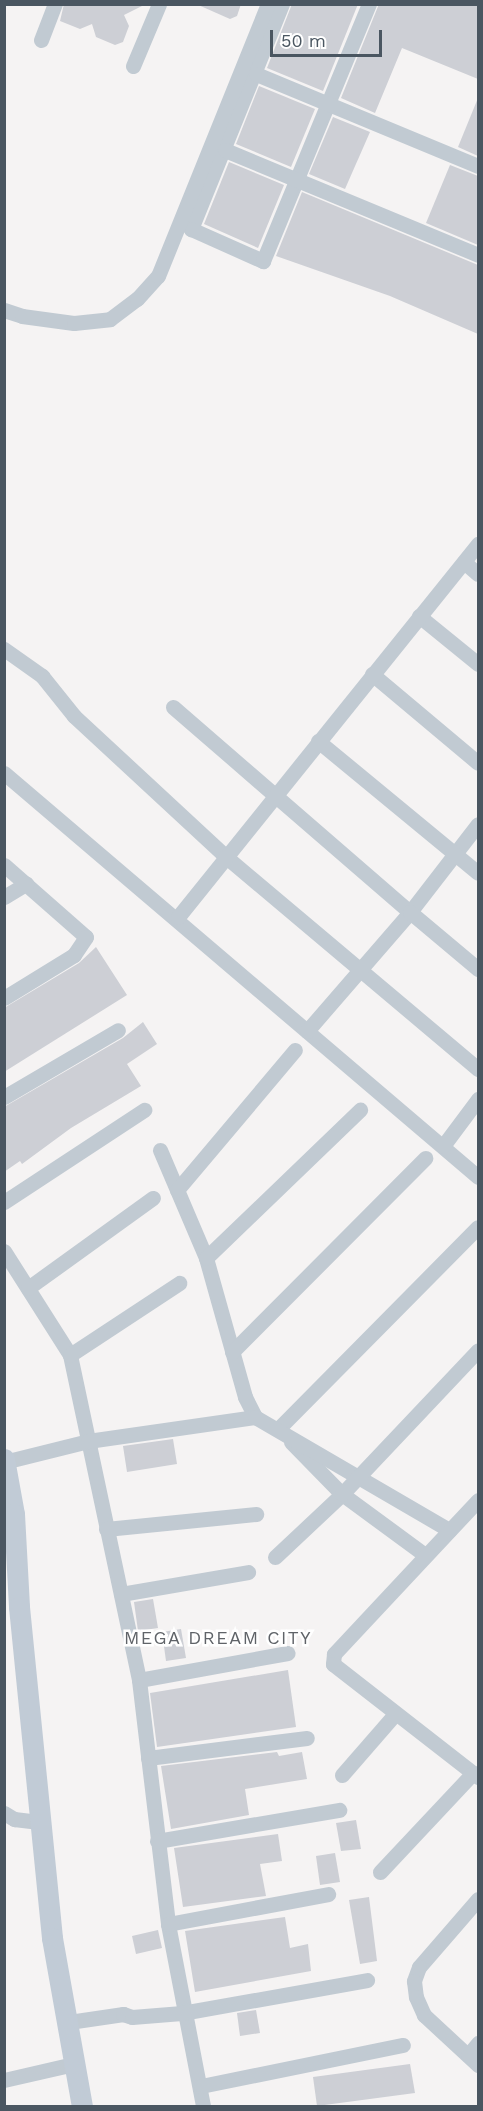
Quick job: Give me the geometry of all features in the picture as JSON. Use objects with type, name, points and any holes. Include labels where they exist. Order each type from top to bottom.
[{"type":"main road","points":[[5,1461],[14,1514],[39,1822],[52,1938],[70,2027],[82,2106]]},
{"type":"street","points":[[41,40],[55,4]]},
{"type":"street","points":[[134,66],[159,4]]},
{"type":"street","points":[[4,310],[22,316],[74,323],[110,319],[137,299],[158,276],[268,4]]},
{"type":"street","points":[[282,4],[225,150],[191,229],[262,261],[329,106],[369,4]]},
{"type":"street","points":[[255,74],[478,166]]},
{"type":"street","points":[[225,150],[478,255]]},
{"type":"street","points":[[178,916],[478,544]]},
{"type":"street","points":[[464,562],[478,574]]},
{"type":"street","points":[[419,616],[478,664]]},
{"type":"street","points":[[4,649],[42,676],[74,717],[225,856],[478,1069]]},
{"type":"street","points":[[372,674],[478,763]]},
{"type":"street","points":[[173,707],[478,969]]},
{"type":"street","points":[[318,741],[478,873]]},
{"type":"street","points":[[4,772],[178,916],[307,1031],[478,1177]]},
{"type":"street","points":[[307,1031],[410,912],[478,824]]},
{"type":"street","points":[[4,865],[83,934],[86,942],[74,955],[4,998]]},
{"type":"street","points":[[4,897],[26,884]]},
{"type":"street","points":[[4,1097],[118,1030]]},
{"type":"street","points":[[177,1190],[295,1050]]},
{"type":"street","points":[[443,1146],[478,1099]]},
{"type":"street","points":[[4,1202],[144,1110]]},
{"type":"street","points":[[207,1258],[360,1110]]},
{"type":"street","points":[[160,1150],[207,1258],[232,1352],[255,1417]]},
{"type":"street","points":[[232,1352],[425,1158]]},
{"type":"street","points":[[28,1288],[153,1198]]},
{"type":"street","points":[[278,1429],[478,1227]]},
{"type":"street","points":[[4,1251],[70,1355],[139,1680],[168,1924],[182,2013],[201,2086],[203,2106]]},
{"type":"street","points":[[70,1355],[179,1283]]},
{"type":"street","points":[[274,1557],[342,1494],[478,1350]]},
{"type":"street","points":[[5,1461],[88,1442],[255,1417],[360,1474],[449,1530]]},
{"type":"street","points":[[278,1429],[342,1494],[425,1555]]},
{"type":"street","points":[[380,1872],[476,1775],[338,1670],[333,1658],[425,1555],[478,1500]]},
{"type":"street","points":[[106,1529],[256,1514]]},
{"type":"street","points":[[121,1594],[248,1572]]},
{"type":"street","points":[[139,1680],[288,1653]]},
{"type":"street","points":[[342,1775],[395,1714]]},
{"type":"street","points":[[148,1758],[308,1738]]},
{"type":"street","points":[[157,1841],[339,1810]]},
{"type":"street","points":[[4,1813],[14,1819],[39,1822]]},
{"type":"street","points":[[168,1924],[328,1894]]},
{"type":"street","points":[[475,2054],[424,2014],[416,1997],[414,1981],[419,1967],[478,1899]]},
{"type":"street","points":[[70,2027],[123,2014],[132,2017],[182,2013],[367,1980]]},
{"type":"street","points":[[201,2086],[403,2045]]},
{"type":"street","points":[[4,2080],[74,2064]]},
{"type":"building","points":[[64,4],[146,4],[124,15],[129,26],[123,42],[115,45],[96,37],[92,24],[80,29],[60,21]]},
{"type":"building","points":[[196,4],[241,4],[237,16],[230,19]]},
{"type":"building","points":[[292,4],[358,4],[323,91],[267,68]]},
{"type":"building","points":[[379,4],[478,4],[478,79],[402,48],[375,113],[341,98]]},
{"type":"building","points":[[259,86],[315,109],[291,167],[236,144]]},
{"type":"building","points":[[478,98],[478,156],[458,147]]},
{"type":"building","points":[[333,117],[370,132],[345,189],[309,174]]},
{"type":"building","points":[[229,162],[284,185],[258,248],[204,224]]},
{"type":"building","points":[[450,165],[478,176],[478,245],[426,223]]},
{"type":"building","points":[[302,192],[478,265],[478,334],[390,296],[276,256]]},
{"type":"building","points":[[96,947],[127,995],[4,1072],[4,1008],[79,963]]},
{"type":"building","points":[[143,1022],[157,1044],[127,1064],[141,1086],[71,1128],[22,1164],[20,1161],[4,1172],[4,1107],[123,1038]]},
{"type":"building","points":[[173,1439],[177,1464],[127,1472],[123,1446]]},
{"type":"building","points":[[153,1599],[158,1628],[138,1631],[134,1602]]},
{"type":"building","points":[[181,1629],[186,1658],[166,1661],[162,1632]]},
{"type":"building","points":[[288,1670],[296,1727],[157,1747],[150,1693]]},
{"type":"building","points":[[277,1752],[279,1756],[302,1752],[307,1779],[245,1789],[249,1815],[171,1829],[161,1766]]},
{"type":"building","points":[[356,1820],[361,1849],[341,1851],[336,1823]]},
{"type":"building","points":[[278,1834],[282,1861],[260,1864],[266,1896],[183,1907],[174,1848]]},
{"type":"building","points":[[335,1853],[340,1882],[320,1885],[316,1856]]},
{"type":"building","points":[[369,1897],[377,1961],[360,1964],[349,1900]]},
{"type":"building","points":[[285,1917],[290,1948],[308,1944],[311,1971],[195,1992],[185,1931]]},
{"type":"building","points":[[158,1930],[162,1948],[136,1954],[132,1936]]},
{"type":"building","points":[[256,2010],[260,2033],[240,2036],[237,2013]]},
{"type":"building","points":[[410,2064],[415,2093],[317,2106],[313,2077]]},
{"type":"district","name":"MEGA DREAM CITY","points":[[218,1638]]}]
